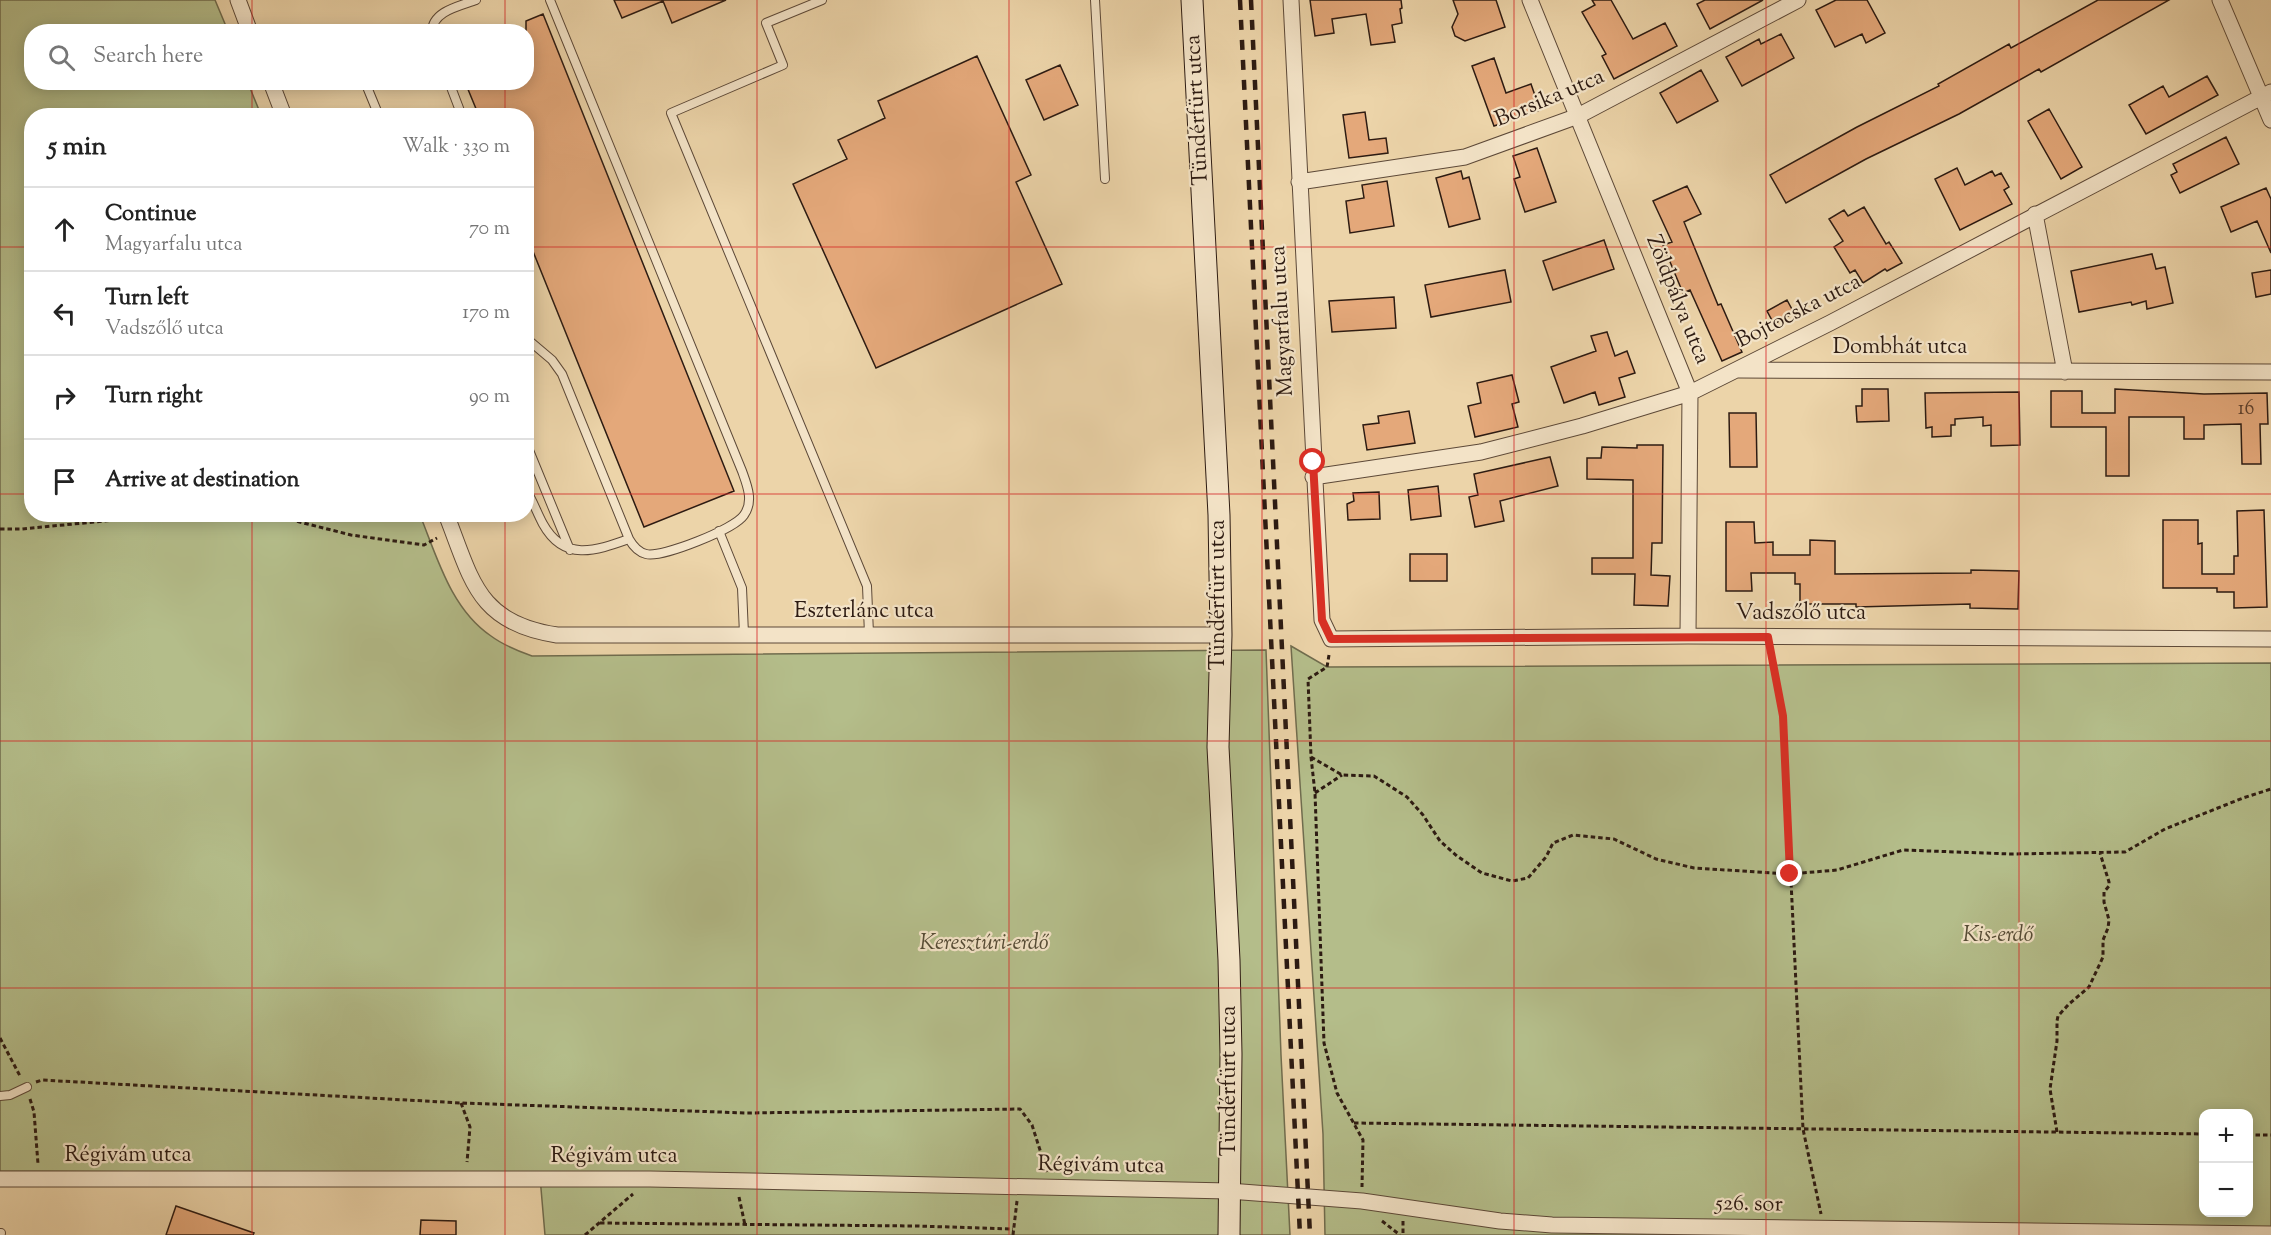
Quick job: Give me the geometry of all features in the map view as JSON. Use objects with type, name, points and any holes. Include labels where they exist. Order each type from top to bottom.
[{"type":"street","points":[[238,0],[247,24]]},
{"type":"street","name":"Tündérfürt utca","points":[[1192,0],[1219,514],[1221,635],[1218,747],[1229,960],[1231,1054],[1229,1235]]},
{"type":"street","name":"Magyarfalu utca","points":[[1291,0],[1313,477],[1322,620],[1331,639]]},
{"type":"street","name":"Zöldpálya utca","points":[[1530,0],[1690,393],[1688,636]]},
{"type":"street","name":"Borsika utca","points":[[1299,182],[1465,157],[1578,116],[1798,0]]},
{"type":"street","points":[[2220,0],[2266,94],[2271,120]]},
{"type":"street","points":[[274,90],[281,108]]},
{"type":"street","name":"Bojtocska utca","points":[[1313,477],[1481,452],[1582,426],[1690,393],[1830,323],[2266,94]]},
{"type":"street","points":[[2035,214],[2065,372]]},
{"type":"street","name":"Dombhát utca","points":[[1736,370],[2271,372]]},
{"type":"street","points":[[449,522],[452,530]]},
{"type":"street","name":"Eszterlánc utca","points":[[452,530],[478,590],[491,608],[508,621],[537,632],[557,635],[1221,635]]},
{"type":"street","name":"Vadszőlő utca","points":[[1331,639],[1688,636],[2271,639]]},
{"type":"street","name":"Régivám utca","points":[[0,1179],[650,1179],[1228,1191]]},
{"type":"street","name":"526. sor","points":[[1228,1191],[1362,1201],[1500,1228],[2271,1234]]},
{"type":"lane","points":[[434,24],[442,14],[476,0]]},
{"type":"lane","points":[[534,345],[552,360],[562,374],[629,539],[636,549],[646,554],[662,554],[732,526],[744,515],[750,501],[748,487],[550,0]]},
{"type":"lane","points":[[822,0],[766,23],[783,65],[671,113],[867,586],[869,634]]},
{"type":"lane","points":[[1095,0],[1105,179]]},
{"type":"lane","points":[[368,90],[376,108]]},
{"type":"lane","points":[[452,90],[459,108]]},
{"type":"lane","points":[[534,462],[570,550]]},
{"type":"lane","points":[[534,506],[544,526],[554,539],[570,550],[579,552],[604,548],[629,539]]},
{"type":"lane","points":[[719,531],[742,588],[744,634]]},
{"type":"lane","points":[[0,1096],[10,1095],[27,1087]]},
{"type":"path","points":[[0,529],[94,522]]},
{"type":"path","points":[[300,522],[351,535],[424,545],[452,530]]},
{"type":"path","points":[[1768,637],[1783,716],[1803,1129],[1825,1231]]},
{"type":"path","points":[[1331,639],[1327,667],[1308,679],[1315,793],[1324,1043],[1337,1093],[1363,1140],[1362,1201]]},
{"type":"path","points":[[1311,757],[1342,775],[1374,776],[1407,797],[1423,815],[1440,842],[1457,856],[1482,873],[1512,881],[1528,878],[1546,857],[1553,843],[1573,835],[1614,839],[1656,859],[1694,868],[1790,874],[1837,870],[1903,850],[2011,854],[2125,852],[2165,829],[2271,789]]},
{"type":"path","points":[[1315,793],[1342,775]]},
{"type":"path","points":[[2058,1132],[2050,1089],[2058,1016],[2089,987],[2103,957],[2103,940],[2108,928],[2104,892],[2109,882],[2100,852]]},
{"type":"path","points":[[0,1038],[27,1087],[34,1112],[39,1178]]},
{"type":"path","points":[[27,1087],[42,1080],[461,1103],[747,1113],[1020,1109],[1032,1125],[1048,1174],[1047,1187]]},
{"type":"path","points":[[461,1103],[470,1127],[467,1168],[471,1179]]},
{"type":"path","points":[[1354,1123],[2199,1134]]},
{"type":"path","points":[[2253,1135],[2271,1135]]},
{"type":"path","points":[[585,1235],[650,1179]]},
{"type":"path","points":[[738,1181],[739,1200],[745,1225]]},
{"type":"path","points":[[1013,1235],[1019,1187]]},
{"type":"path","points":[[600,1223],[1013,1229]]},
{"type":"green space","name":"Keresztúri-erdő","points":[[0,0],[215,0],[225,24],[24,24],[24,90],[251,90],[258,108],[24,108],[24,522],[423,522],[439,565],[465,612],[477,625],[496,639],[532,656],[1266,650],[1290,1235],[545,1235],[540,1177],[343,1173],[0,1171]]},
{"type":"green space","name":"Kis-erdő","points":[[1291,646],[1327,667],[2271,663],[2271,1235],[1325,1235],[1323,1134]]},
{"type":"building","points":[[614,0],[726,0],[672,23],[663,1],[622,18]]},
{"type":"building","points":[[1310,0],[1401,0],[1402,23],[1392,25],[1395,42],[1371,45],[1366,14],[1332,19],[1334,33],[1315,36]]},
{"type":"building","points":[[1453,0],[1496,0],[1505,27],[1465,41],[1455,36],[1452,27],[1458,14]]},
{"type":"building","points":[[1592,0],[1611,0],[1633,39],[1665,23],[1677,46],[1614,79],[1602,56],[1606,54],[1582,12],[1595,5]]},
{"type":"building","points":[[1705,0],[1763,0],[1710,29],[1697,4]]},
{"type":"building","points":[[1836,0],[1867,0],[1885,33],[1866,43],[1862,34],[1835,47],[1816,10]]},
{"type":"building","points":[[2098,0],[2169,0],[2041,72],[2039,69],[1959,114],[1866,159],[1786,203],[1770,175],[1857,127],[1939,86],[1938,84],[2009,44],[2011,48]]},
{"type":"building","points":[[543,14],[734,491],[644,527],[534,254],[534,108],[476,108],[468,90],[534,90],[534,24],[526,24],[526,21]]},
{"type":"building","points":[[1781,34],[1794,58],[1742,86],[1726,57],[1759,39],[1761,44]]},
{"type":"building","points":[[977,56],[1031,175],[1016,182],[1062,284],[876,368],[793,184],[847,159],[838,140],[885,118],[878,101]]},
{"type":"building","points":[[1494,58],[1506,93],[1531,84],[1540,110],[1494,126],[1472,66]]},
{"type":"building","points":[[1060,65],[1078,105],[1044,120],[1026,80]]},
{"type":"building","points":[[1701,70],[1718,101],[1677,123],[1660,93]]},
{"type":"building","points":[[2207,76],[2218,95],[2146,134],[2129,105],[2163,86],[2169,97]]},
{"type":"building","points":[[2049,109],[2082,167],[2061,179],[2028,121]]},
{"type":"building","points":[[1365,112],[1369,140],[1386,138],[1388,153],[1349,158],[1343,115]]},
{"type":"building","points":[[2226,137],[2239,164],[2180,193],[2171,175],[2177,172],[2173,164]]},
{"type":"building","points":[[1537,148],[1556,202],[1525,212],[1514,179],[1520,177],[1513,156]]},
{"type":"building","points":[[1957,168],[1965,185],[1992,171],[1995,176],[2001,173],[2009,187],[2004,190],[2012,204],[1960,230],[1935,179]]},
{"type":"building","points":[[1461,171],[1463,179],[1469,177],[1480,219],[1449,227],[1436,178]]},
{"type":"building","points":[[1387,181],[1394,226],[1350,233],[1346,201],[1364,198],[1362,185]]},
{"type":"building","points":[[1687,186],[1701,214],[1684,222],[1718,305],[1721,304],[1742,352],[1722,361],[1690,290],[1683,293],[1663,245],[1672,242],[1653,201]]},
{"type":"building","points":[[2266,188],[2271,199],[2271,253],[2257,221],[2231,232],[2221,207]]},
{"type":"building","points":[[1864,207],[1886,244],[1889,242],[1902,263],[1887,271],[1885,269],[1863,283],[1855,270],[1850,273],[1834,247],[1843,241],[1829,219],[1844,210],[1848,216]]},
{"type":"building","points":[[1604,240],[1614,269],[1553,290],[1543,261]]},
{"type":"building","points":[[2152,254],[2156,269],[2165,267],[2173,303],[2147,309],[2146,301],[2132,305],[2131,302],[2079,312],[2071,271]]},
{"type":"building","points":[[1505,270],[1511,302],[1431,317],[1425,285]]},
{"type":"building","points":[[2271,270],[2271,294],[2256,297],[2252,273]]},
{"type":"building","points":[[1394,297],[1396,328],[1332,332],[1329,301]]},
{"type":"building","points":[[1787,300],[1794,313],[1774,324],[1767,311]]},
{"type":"building","points":[[1607,332],[1615,356],[1627,351],[1635,373],[1619,378],[1625,397],[1599,405],[1595,392],[1564,403],[1551,367],[1596,351],[1591,336]]},
{"type":"building","points":[[1512,375],[1519,402],[1512,404],[1518,427],[1475,437],[1468,406],[1481,403],[1477,383]]},
{"type":"building","points":[[1862,389],[1888,389],[1889,421],[1857,422],[1856,406],[1862,406]]},
{"type":"building","points":[[2115,389],[2204,394],[2267,393],[2268,424],[2260,424],[2261,464],[2242,464],[2241,424],[2204,425],[2204,439],[2184,439],[2184,417],[2129,417],[2129,476],[2106,476],[2106,427],[2051,427],[2051,391],[2082,391],[2082,413],[2115,413]]},
{"type":"building","points":[[2019,392],[2020,445],[1991,446],[1991,425],[1983,426],[1983,417],[1955,419],[1955,425],[1951,425],[1951,436],[1932,437],[1932,427],[1926,428],[1925,393]]},
{"type":"building","points":[[1409,411],[1415,443],[1367,450],[1363,425],[1379,423],[1378,416]]},
{"type":"building","points":[[1729,413],[1756,413],[1757,467],[1730,467]]},
{"type":"building","points":[[1637,445],[1663,445],[1662,543],[1652,543],[1651,575],[1670,576],[1668,606],[1634,605],[1635,574],[1592,574],[1592,558],[1633,558],[1633,480],[1587,479],[1587,458],[1601,458],[1602,447],[1637,448]]},
{"type":"building","points":[[1550,457],[1558,486],[1500,501],[1504,521],[1475,527],[1469,497],[1478,495],[1474,474]]},
{"type":"building","points":[[1438,486],[1441,516],[1411,520],[1408,490]]},
{"type":"building","points":[[1379,492],[1380,519],[1348,520],[1347,504],[1354,501],[1353,493]]},
{"type":"building","points":[[2264,510],[2267,607],[2234,608],[2234,592],[2217,592],[2217,588],[2163,588],[2163,520],[2198,520],[2198,544],[2202,543],[2202,574],[2234,574],[2234,556],[2238,556],[2237,511]]},
{"type":"building","points":[[1726,522],[1754,522],[1755,543],[1773,542],[1773,555],[1810,555],[1810,540],[1835,541],[1835,574],[2019,571],[2018,609],[1970,608],[1970,604],[1856,607],[1856,604],[1800,604],[1800,584],[1795,584],[1795,573],[1751,573],[1752,591],[1726,591]]},
{"type":"building","points":[[1410,554],[1447,554],[1447,581],[1410,581]]},
{"type":"building","points":[[176,1206],[254,1233],[253,1235],[166,1235]]},
{"type":"building","points":[[421,1220],[456,1221],[456,1235],[420,1235]]},
{"type":"railway","points":[[1240,0],[1300,1235]]},
{"type":"railway","points":[[1251,0],[1310,1235]]},
{"type":"route","points":[[1313,462],[1322,620],[1331,639],[1768,637],[1783,716],[1790,874]]}]
